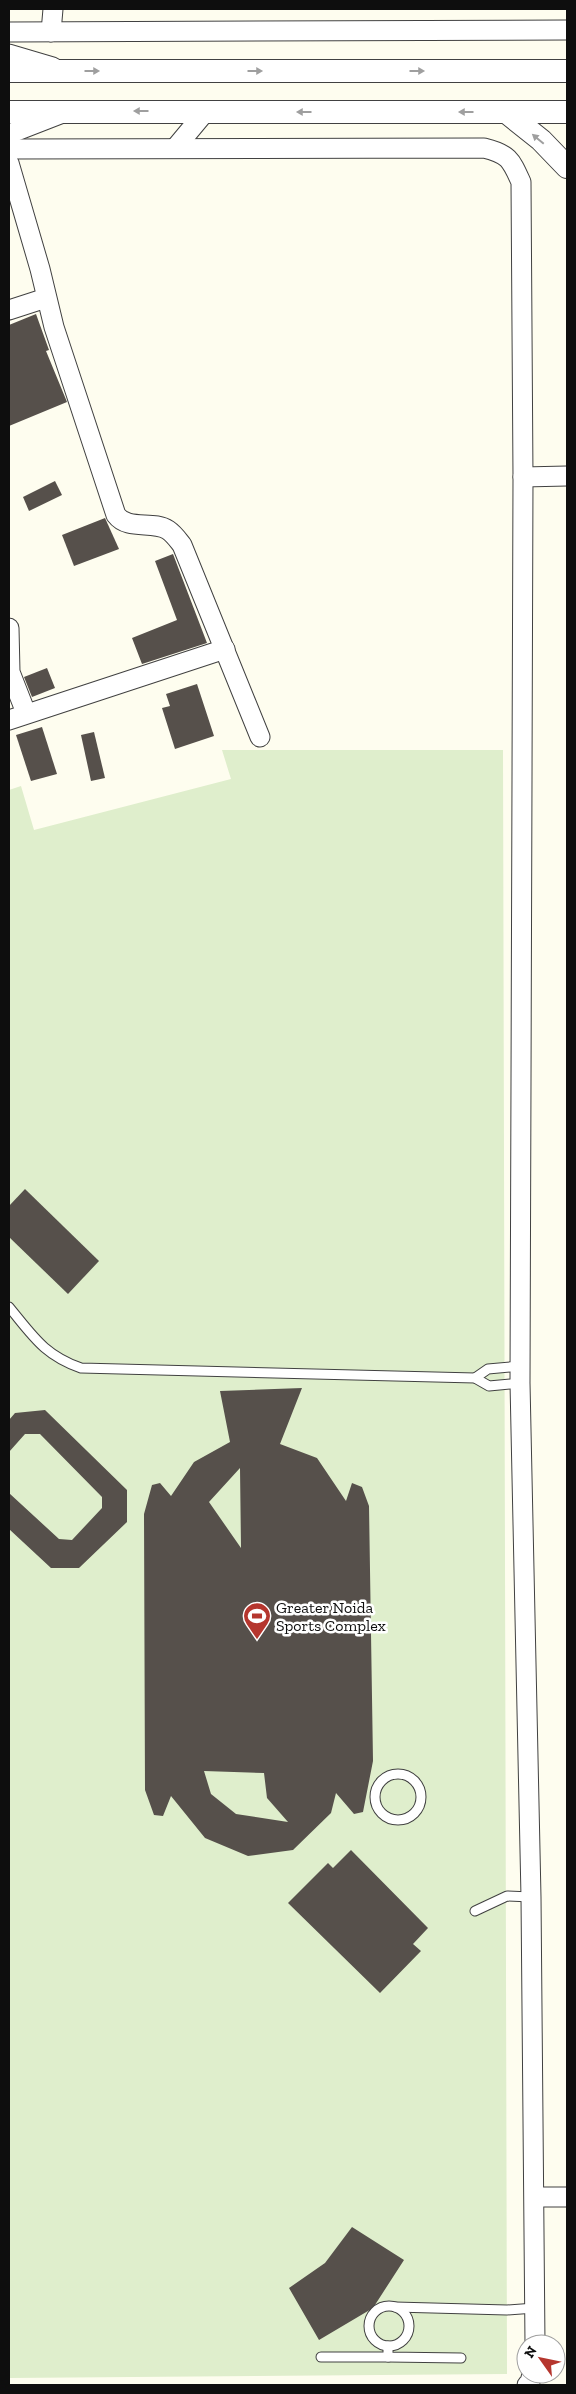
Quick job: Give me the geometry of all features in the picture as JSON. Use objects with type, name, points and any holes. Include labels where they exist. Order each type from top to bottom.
[{"type":"street","points":[[51,32],[53,9]]},
{"type":"street","points":[[9,32],[567,30]]},
{"type":"street","points":[[9,54],[67,71]]},
{"type":"street","points":[[9,71],[567,71]]},
{"type":"street","points":[[9,134],[25,130],[66,111]]},
{"type":"street","points":[[176,148],[206,111]]},
{"type":"street","points":[[9,112],[567,112]]},
{"type":"street","points":[[506,112],[541,140],[567,167]]},
{"type":"street","points":[[9,149],[484,148],[499,152],[511,160],[521,182],[523,477],[520,1375],[531,1896],[535,2334]]},
{"type":"street","points":[[9,163],[46,298],[116,515],[126,523],[160,526],[173,534],[182,545],[260,737]]},
{"type":"street","points":[[9,310],[46,298]]},
{"type":"street","points":[[523,477],[567,476]]},
{"type":"street","points":[[9,628],[10,672],[17,717],[225,649]]},
{"type":"street","points":[[535,2197],[567,2197]]},
{"type":"lane","points":[[9,1307],[45,1350],[64,1362],[81,1368],[475,1378],[489,1386],[520,1375]]},
{"type":"lane","points":[[475,1378],[488,1368],[520,1375]]},
{"type":"lane","points":[[398,1774],[412,1779],[420,1791],[421,1799],[414,1814],[400,1820],[385,1817],[375,1804],[374,1797],[379,1783],[385,1778],[398,1774]]},
{"type":"lane","points":[[475,1911],[508,1896],[531,1896]]},
{"type":"lane","points":[[395,2307],[405,2314],[409,2328],[402,2342],[388,2346],[378,2343],[371,2336],[369,2322],[378,2310],[387,2306],[507,2310],[535,2308]]},
{"type":"lane","points":[[388,2346],[388,2357]]},
{"type":"lane","points":[[321,2357],[461,2358]]},
{"type":"green space","name":"Greater Noida Sports Complex","points":[[222,750],[503,750],[507,2374],[9,2378],[9,790],[21,786],[34,830],[231,779]]},
{"type":"building","points":[[36,314],[49,350],[46,351],[67,402],[9,426],[9,325]]},
{"type":"building","points":[[55,481],[62,495],[29,511],[23,497]]},
{"type":"building","points":[[105,518],[119,549],[74,566],[62,535]]},
{"type":"building","points":[[173,554],[207,643],[142,664],[132,638],[177,620],[155,561]]},
{"type":"building","points":[[47,668],[55,688],[32,697],[24,677]]},
{"type":"building","points":[[197,684],[214,736],[175,749],[162,708],[170,706],[166,694]]},
{"type":"building","points":[[42,727],[57,774],[31,781],[16,735]]},
{"type":"building","points":[[94,732],[105,778],[91,781],[81,735]]},
{"type":"building","points":[[25,1189],[99,1261],[68,1294],[9,1237],[9,1206]]},
{"type":"building","points":[[302,1388],[280,1444],[317,1458],[346,1501],[352,1483],[362,1487],[369,1506],[373,1761],[363,1812],[354,1814],[336,1793],[331,1813],[293,1850],[248,1856],[205,1838],[171,1796],[163,1816],[154,1815],[145,1790],[144,1514],[152,1485],[160,1483],[171,1496],[194,1462],[230,1442],[220,1391]],"holes":[[[240,1468],[241,1548],[209,1502]],[[204,1771],[264,1773],[267,1798],[288,1822],[236,1814],[211,1794]]]},
{"type":"building","points":[[45,1410],[127,1490],[127,1522],[79,1568],[51,1568],[9,1529],[9,1493],[59,1539],[72,1540],[102,1508],[102,1497],[40,1434],[25,1434],[9,1452],[9,1420],[15,1413]]},
{"type":"building","points":[[351,1850],[428,1928],[413,1944],[421,1951],[380,1993],[288,1903],[328,1863],[333,1868]]},
{"type":"building","points":[[352,2227],[404,2260],[373,2308],[319,2340],[289,2288],[325,2263]]},
{"type":"place","name":"Greater Noida Sports Complex","points":[[257,1640]]}]
